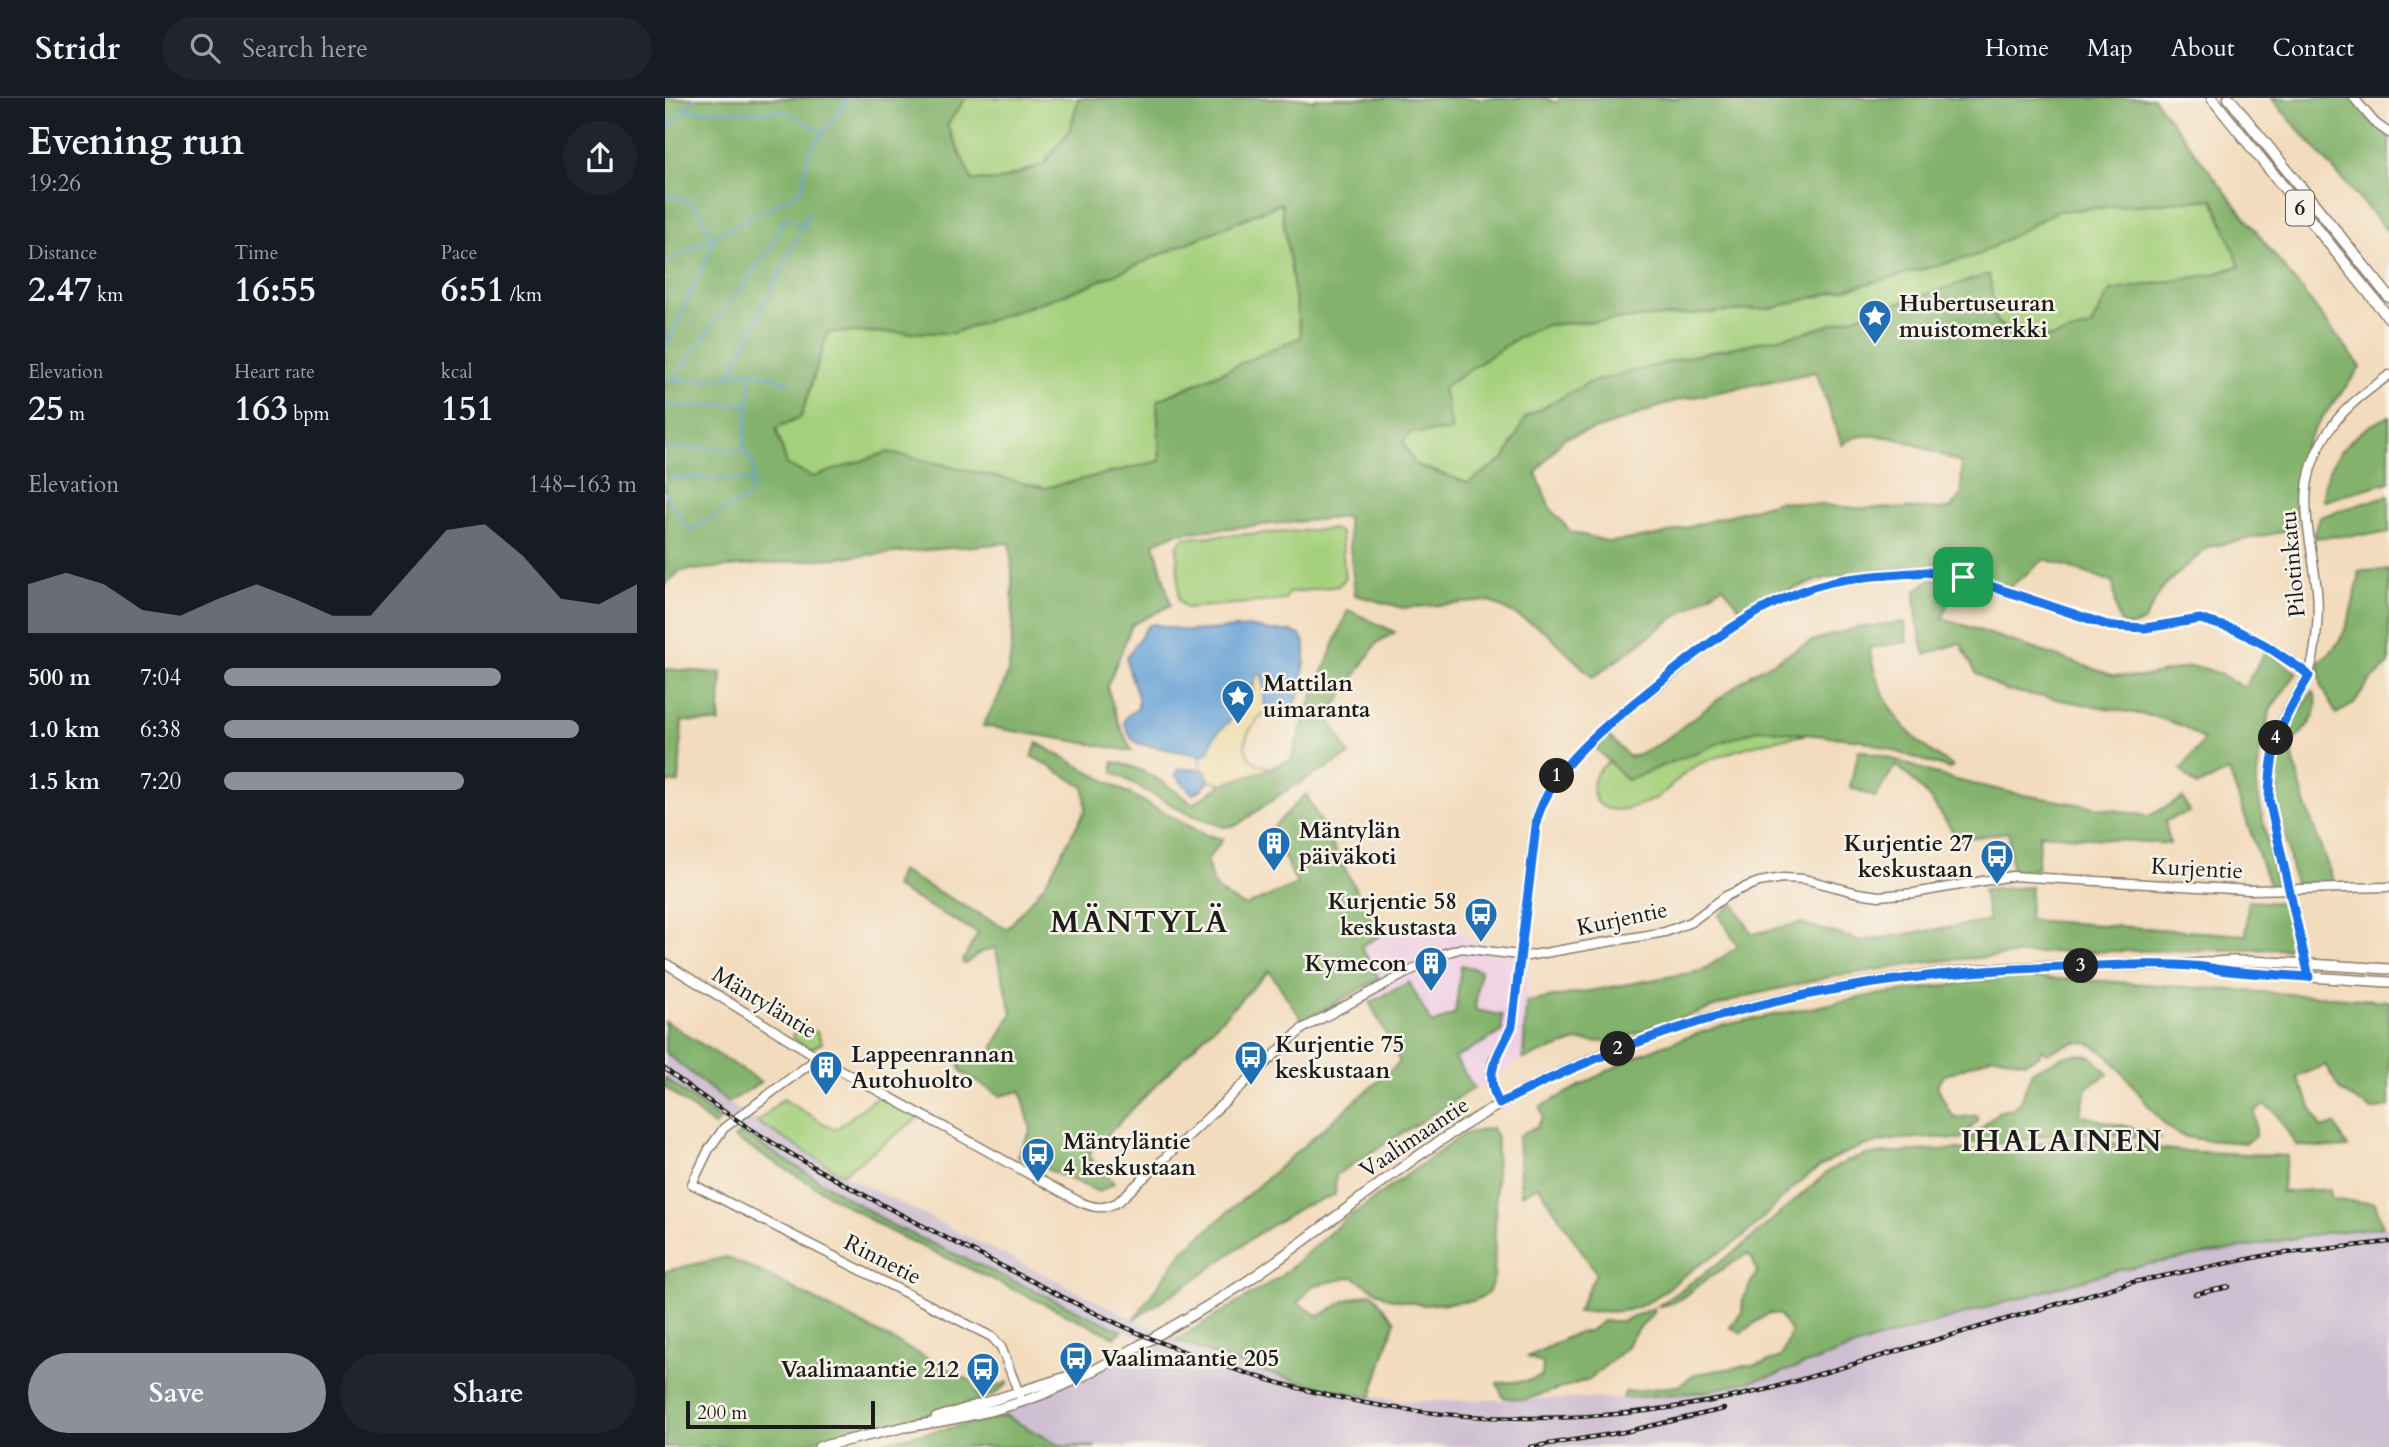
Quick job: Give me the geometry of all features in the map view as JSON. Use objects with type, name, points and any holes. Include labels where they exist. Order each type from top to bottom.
[{"type":"highway","name":"6","points":[[2212,98],[2389,318]]},
{"type":"highway","name":"6","points":[[2229,98],[2389,297]]},
{"type":"main road","name":"Vaalimaantie","points":[[819,1447],[1021,1397],[1104,1364],[1250,1280],[1443,1137],[1499,1104],[1581,1065],[1675,1028],[1750,1006],[1826,990],[1976,970],[2192,965],[2232,960],[2389,970]]},
{"type":"main road","name":"Vaalimaantie","points":[[2192,965],[2230,971],[2389,982]]},
{"type":"street","points":[[2354,98],[2375,123],[2389,133]]},
{"type":"street","name":"Pilotinkatu","points":[[2309,977],[2269,800],[2270,771],[2276,740],[2285,715],[2309,676],[2317,634],[2318,605],[2305,505],[2309,475],[2322,442],[2333,424],[2347,409],[2389,376]]},
{"type":"street","points":[[1499,1104],[1491,1084],[1493,1061],[1512,1026],[1537,818],[1544,797],[1593,737],[1760,609],[1786,596],[1832,582],[1866,577],[1944,573],[2110,626],[2145,628],[2200,619],[2236,630],[2265,645],[2309,676]]},
{"type":"street","name":"Kurjentie","points":[[1105,1208],[1118,1202],[1303,1029],[1457,948],[1520,957],[1676,929],[1702,915],[1734,892],[1759,882],[1783,878],[1804,879],[1858,893],[1879,895],[1914,893],[2012,876],[2220,889],[2389,887]]},
{"type":"street","name":"Mäntyläntie","points":[[665,963],[819,1057],[1078,1201],[1090,1207],[1105,1208]]},
{"type":"street","name":"Rinnetie","points":[[819,1057],[724,1128],[709,1149],[692,1184],[992,1337],[1001,1347],[1021,1397]]},
{"type":"shaded area","points":[[1457,929],[1473,941],[1531,953],[1523,1059],[1474,1088],[1455,1058],[1475,1010],[1461,965],[1455,1014],[1432,1024],[1409,982],[1370,1003],[1363,989],[1379,979],[1361,946],[1380,936]]},
{"type":"shaded area","points":[[665,1052],[728,1103],[842,1174],[1176,1340],[1209,1354],[1343,1392],[1402,1401],[1623,1398],[1704,1392],[1772,1376],[1872,1341],[2117,1270],[2324,1233],[2389,1226],[2389,1447],[1063,1446],[1007,1417],[999,1418],[995,1405],[1082,1375],[1144,1340],[894,1226],[778,1157],[720,1120],[665,1078]]},
{"type":"green space","points":[[665,98],[965,98],[947,125],[972,180],[998,181],[1044,164],[1070,129],[1079,98],[1306,98],[1314,101],[1314,98],[1546,98],[1556,103],[1560,98],[2153,98],[2361,367],[2323,417],[2304,448],[2296,488],[2297,529],[2208,547],[2163,587],[2144,621],[2131,627],[2121,623],[2119,618],[2113,582],[2045,559],[2010,587],[1941,564],[1885,569],[1825,578],[1783,592],[1744,614],[1723,586],[1668,622],[1593,678],[1545,631],[1490,601],[1403,608],[1355,595],[1347,517],[1177,533],[1154,543],[1171,605],[1132,625],[1107,687],[1119,724],[1132,751],[983,726],[1004,685],[1010,657],[1013,608],[1010,543],[680,571],[665,585]],"holes":[[[2213,199],[2240,266],[2214,274],[2110,291],[2090,327],[2052,337],[2015,336],[1996,322],[1989,274],[1807,332],[1692,356],[1588,383],[1526,417],[1505,458],[1468,483],[1415,465],[1403,442],[1410,433],[1452,431],[1443,388],[1517,338],[1546,325],[1772,308],[1978,255],[2057,211]],[[1281,203],[1301,337],[1157,401],[1160,461],[1045,488],[888,452],[813,477],[787,465],[776,428],[801,417],[828,332],[953,333],[1085,287]],[[1816,372],[1842,445],[1854,438],[1884,437],[1901,440],[1961,463],[1962,495],[1950,509],[1855,508],[1779,501],[1661,535],[1610,542],[1571,532],[1550,508],[1536,473],[1564,438],[1604,427],[1675,401]]]},
{"type":"green space","points":[[966,98],[1079,98],[1070,129],[1044,164],[998,181],[972,180],[947,125]]},
{"type":"green space","points":[[2271,98],[2354,98],[2389,133],[2389,233]]},
{"type":"green space","points":[[2213,199],[2240,265],[2090,327],[2052,337],[2015,336],[1996,321],[1989,275],[1807,332],[1692,356],[1526,417],[1505,458],[1468,483],[1414,464],[1403,442],[1443,388],[1517,338],[1546,325],[1772,308],[1978,255],[2057,211]]},
{"type":"green space","points":[[1281,203],[1301,337],[1157,401],[1160,461],[1045,488],[888,452],[813,478],[787,465],[776,427],[801,417],[828,332],[953,333],[1085,287]]},
{"type":"green space","points":[[2389,416],[2389,482],[2323,501],[2324,486],[2334,460],[2352,439]]},
{"type":"green space","points":[[2389,495],[2389,533],[2313,538],[2319,517]]},
{"type":"green space","points":[[1334,529],[1341,533],[1345,579],[1338,586],[1288,593],[1285,600],[1186,608],[1179,600],[1177,546],[1183,538]]},
{"type":"green space","points":[[2389,570],[2389,664],[2369,682],[2354,704],[2336,714],[2322,687],[2318,661],[2336,646],[2347,625],[2359,578],[2358,571]]},
{"type":"green space","points":[[1929,580],[1955,581],[1943,618],[2112,675],[2140,677],[2189,667],[2203,668],[2244,688],[2266,651],[2297,673],[2271,708],[2260,750],[2256,785],[2276,885],[2269,885],[2229,771],[2197,786],[2181,770],[2204,740],[2183,726],[2156,717],[2004,690],[1976,673],[1960,643],[1925,655],[1917,620],[1915,592]]},
{"type":"green space","points":[[1348,610],[1395,632],[1377,643],[1328,717],[1349,755],[1284,792],[1237,825],[1224,827],[1186,813],[1113,772],[1113,762],[1135,768],[1193,804],[1223,784],[1291,760],[1306,713]]},
{"type":"green space","points":[[1905,622],[1907,642],[1869,648],[1874,668],[1887,703],[1897,718],[1921,743],[1953,766],[1950,769],[1861,740],[1760,729],[1627,780],[1593,745],[1606,733],[1630,758],[1661,743],[1753,673],[1812,641],[1855,628]]},
{"type":"green space","points":[[665,669],[722,673],[719,723],[682,721],[679,783],[665,782]]},
{"type":"green space","points":[[2313,691],[2316,699],[2314,714],[2290,745],[2305,803],[2334,883],[2295,885],[2274,776],[2284,732]]},
{"type":"green space","points":[[1723,722],[1807,735],[1752,746],[1699,764],[1658,797],[1641,804],[1623,809],[1607,808],[1594,796],[1595,776],[1610,762],[1665,749]]},
{"type":"green space","points":[[1037,743],[1203,834],[1223,839],[1207,860],[1211,878],[1223,894],[1246,906],[1297,884],[1271,829],[1306,794],[1380,936],[1361,946],[1379,979],[1303,1021],[1269,971],[1087,1155],[1114,1183],[1099,1192],[1017,1156],[1031,1130],[1021,1091],[1000,1096],[962,1072],[958,1060],[991,1052],[1012,1013],[995,948],[981,952],[965,964],[962,962],[978,933],[894,887],[900,871],[1007,929],[1045,884],[1086,809],[1084,787],[1032,756]]},
{"type":"green space","points":[[1859,750],[1951,779],[2018,794],[2149,816],[2183,798],[2189,812],[2165,821],[2170,844],[2040,834],[2037,869],[2012,872],[2009,832],[1958,840],[1930,800],[1896,765],[1875,797],[1850,787]]},
{"type":"green space","points":[[2031,887],[2029,920],[2246,935],[2248,901],[2285,903],[2295,949],[2054,952],[1937,961],[1834,976],[1747,996],[1610,1042],[1577,1041],[1523,1059],[1526,1002],[1701,971],[1738,947],[1719,915],[1734,904],[1752,934],[1800,923],[1862,941],[1989,921],[1983,890]]},
{"type":"green space","points":[[1461,965],[1480,970],[1475,1010],[1502,1015],[1502,1032],[1455,1058],[1474,1088],[1336,1175],[1335,1195],[1304,1206],[1256,1235],[1134,1319],[1182,1252],[1400,1062],[1370,1003],[1409,982],[1432,1024],[1455,1014]]},
{"type":"green space","points":[[2009,977],[2389,1001],[2389,1107],[2372,1110],[2341,1091],[2325,1065],[2297,1077],[2321,1128],[2335,1124],[2348,1148],[2297,1146],[2274,1111],[2264,1105],[2255,1111],[2256,1136],[2246,1143],[2202,1140],[2180,1135],[2168,1127],[2117,1066],[2090,1044],[2077,1042],[2046,1053],[2041,1049],[2039,1056],[2024,1062],[1994,1056],[1943,1076],[1937,1085],[1955,1118],[1977,1115],[1978,1121],[1960,1139],[1890,1140],[1850,1151],[1811,1173],[1740,1239],[1699,1265],[1651,1301],[1628,1310],[1577,1312],[1596,1273],[1539,1186],[1521,1195],[1518,1136],[1537,1126],[1543,1117],[1540,1107],[1628,1060],[1720,1026],[1869,996]]},
{"type":"green space","points":[[665,1021],[761,1082],[728,1103],[665,1052]]},
{"type":"green space","points":[[797,1028],[817,1032],[822,1043],[810,1049],[794,1039],[793,1034]]},
{"type":"green space","points":[[2077,1054],[2092,1057],[2108,1074],[2087,1087],[2080,1115],[2155,1134],[2160,1138],[2060,1132],[2017,1142],[1966,1143],[1998,1112],[2013,1108],[2021,1101],[2032,1071],[2062,1057]]},
{"type":"green space","points":[[665,1078],[720,1120],[714,1126],[665,1087]]},
{"type":"green space","points":[[879,1095],[918,1118],[842,1174],[757,1122],[783,1099],[835,1130]]},
{"type":"green space","points":[[1492,1128],[1497,1137],[1494,1278],[1488,1293],[1474,1301],[1423,1305],[1388,1298],[1353,1277],[1312,1286],[1298,1303],[1319,1316],[1347,1300],[1372,1293],[1395,1321],[1371,1397],[1272,1374],[1176,1340],[1280,1277],[1343,1221],[1464,1134]]},
{"type":"green space","points":[[741,1133],[894,1226],[1122,1331],[1115,1337],[889,1231],[734,1138]]},
{"type":"green space","points":[[2062,1137],[2181,1151],[2287,1156],[2281,1192],[2330,1189],[2332,1200],[2375,1203],[2383,1227],[2324,1233],[2117,1270],[1872,1341],[1772,1376],[1704,1392],[1623,1398],[1625,1392],[1678,1386],[1696,1374],[1763,1363],[1781,1357],[1791,1332],[1780,1315],[1769,1313],[1741,1333],[1730,1327],[1742,1312],[1743,1298],[1757,1272],[1752,1258],[1747,1254],[1678,1300],[1658,1306],[1741,1247],[1830,1170],[1866,1155],[1958,1149],[1979,1152],[2017,1150]]},
{"type":"green space","points":[[726,1257],[769,1276],[971,1381],[977,1395],[1008,1382],[1007,1385],[993,1395],[932,1414],[786,1447],[665,1447],[665,1271]]},
{"type":"green space","points":[[1653,1308],[1655,1311],[1630,1339],[1627,1347],[1590,1379],[1524,1400],[1503,1397],[1497,1383],[1527,1381],[1542,1376],[1543,1363],[1528,1357],[1574,1334],[1589,1331],[1603,1321],[1623,1321]]},
{"type":"green space","points":[[1006,1416],[1063,1446],[1096,1447],[858,1447]]},
{"type":"sand","name":"Mattilan uimaranta","points":[[1257,673],[1261,673],[1263,678],[1266,712],[1247,736],[1246,752],[1251,759],[1271,768],[1223,784],[1209,781],[1206,772],[1201,769],[1199,756],[1203,756],[1215,735],[1249,702]]},
{"type":"water","points":[[1153,624],[1188,631],[1256,627],[1300,635],[1305,644],[1305,661],[1300,692],[1293,707],[1287,714],[1271,716],[1265,706],[1261,673],[1257,673],[1249,702],[1215,735],[1209,751],[1203,756],[1140,744],[1132,739],[1124,724],[1126,717],[1138,708],[1127,657],[1148,626]]},
{"type":"water","points":[[1178,769],[1201,769],[1206,772],[1209,781],[1193,794],[1175,775]]},
{"type":"waterway","points":[[665,131],[695,98]]},
{"type":"waterway","points":[[665,263],[801,191],[809,152],[849,98]]},
{"type":"waterway","points":[[685,110],[787,112],[824,133]]},
{"type":"waterway","points":[[665,195],[694,202],[712,237],[712,247],[665,350]]},
{"type":"waterway","points":[[730,375],[810,211]]},
{"type":"waterway","points":[[672,380],[769,250],[784,218],[804,224]]},
{"type":"waterway","points":[[665,380],[709,380],[752,371],[788,382]]},
{"type":"waterway","points":[[665,493],[690,531],[751,495],[754,466],[744,450],[752,371]]},
{"type":"waterway","points":[[665,407],[748,404]]},
{"type":"waterway","points":[[665,447],[743,450]]},
{"type":"waterway","points":[[665,480],[691,477],[752,481]]},
{"type":"railway","points":[[665,1069],[739,1122],[817,1169],[1074,1303],[1147,1337],[1247,1373],[1321,1394],[1394,1408],[1467,1416],[1541,1418],[1616,1414],[1691,1405],[1769,1389],[2129,1283],[2268,1255],[2389,1242]]},
{"type":"railway","points":[[2195,1294],[2229,1287]]},
{"type":"railway","points":[[1530,1447],[1624,1432],[1724,1409]]},
{"type":"place","name":"Hubertuseuran muistomerkki","points":[[1875,346]]},
{"type":"place","name":"Mattilan uimaranta","points":[[1238,726]]},
{"type":"place","name":"Mäntylän päiväkoti","points":[[1274,873]]},
{"type":"place","name":"Kurjentie 27 keskustaan","points":[[1997,886]]},
{"type":"place","name":"Kurjentie 58 keskustasta","points":[[1481,944]]},
{"type":"place","name":"Kymecon","points":[[1431,993]]},
{"type":"place","name":"Kurjentie 75 keskustaan","points":[[1251,1087]]},
{"type":"place","name":"Lappeenrannan Autohuolto","points":[[826,1097]]},
{"type":"place","name":"Mäntyläntie 4 keskustaan","points":[[1038,1184]]},
{"type":"place","name":"Vaalimaantie 205","points":[[1076,1388]]},
{"type":"place","name":"Vaalimaantie 212","points":[[983,1399]]},
{"type":"district","name":"MÄNTYLÄ","points":[[1140,922]]},
{"type":"district","name":"IHALAINEN","points":[[2062,1141]]},
{"type":"route","points":[[1926,572],[1963,577],[2110,626],[2145,628],[2200,619],[2236,630],[2265,645],[2309,676],[2285,715],[2276,740],[2270,771],[2269,800],[2309,977],[2192,965],[2087,966],[1964,971],[1852,985],[1750,1006],[1675,1028],[1624,1046],[1499,1104],[1491,1084],[1493,1061],[1512,1026],[1537,818],[1544,797],[1561,771],[1593,737],[1693,658],[1760,609],[1786,596],[1832,582],[1866,577],[1926,572]]}]
